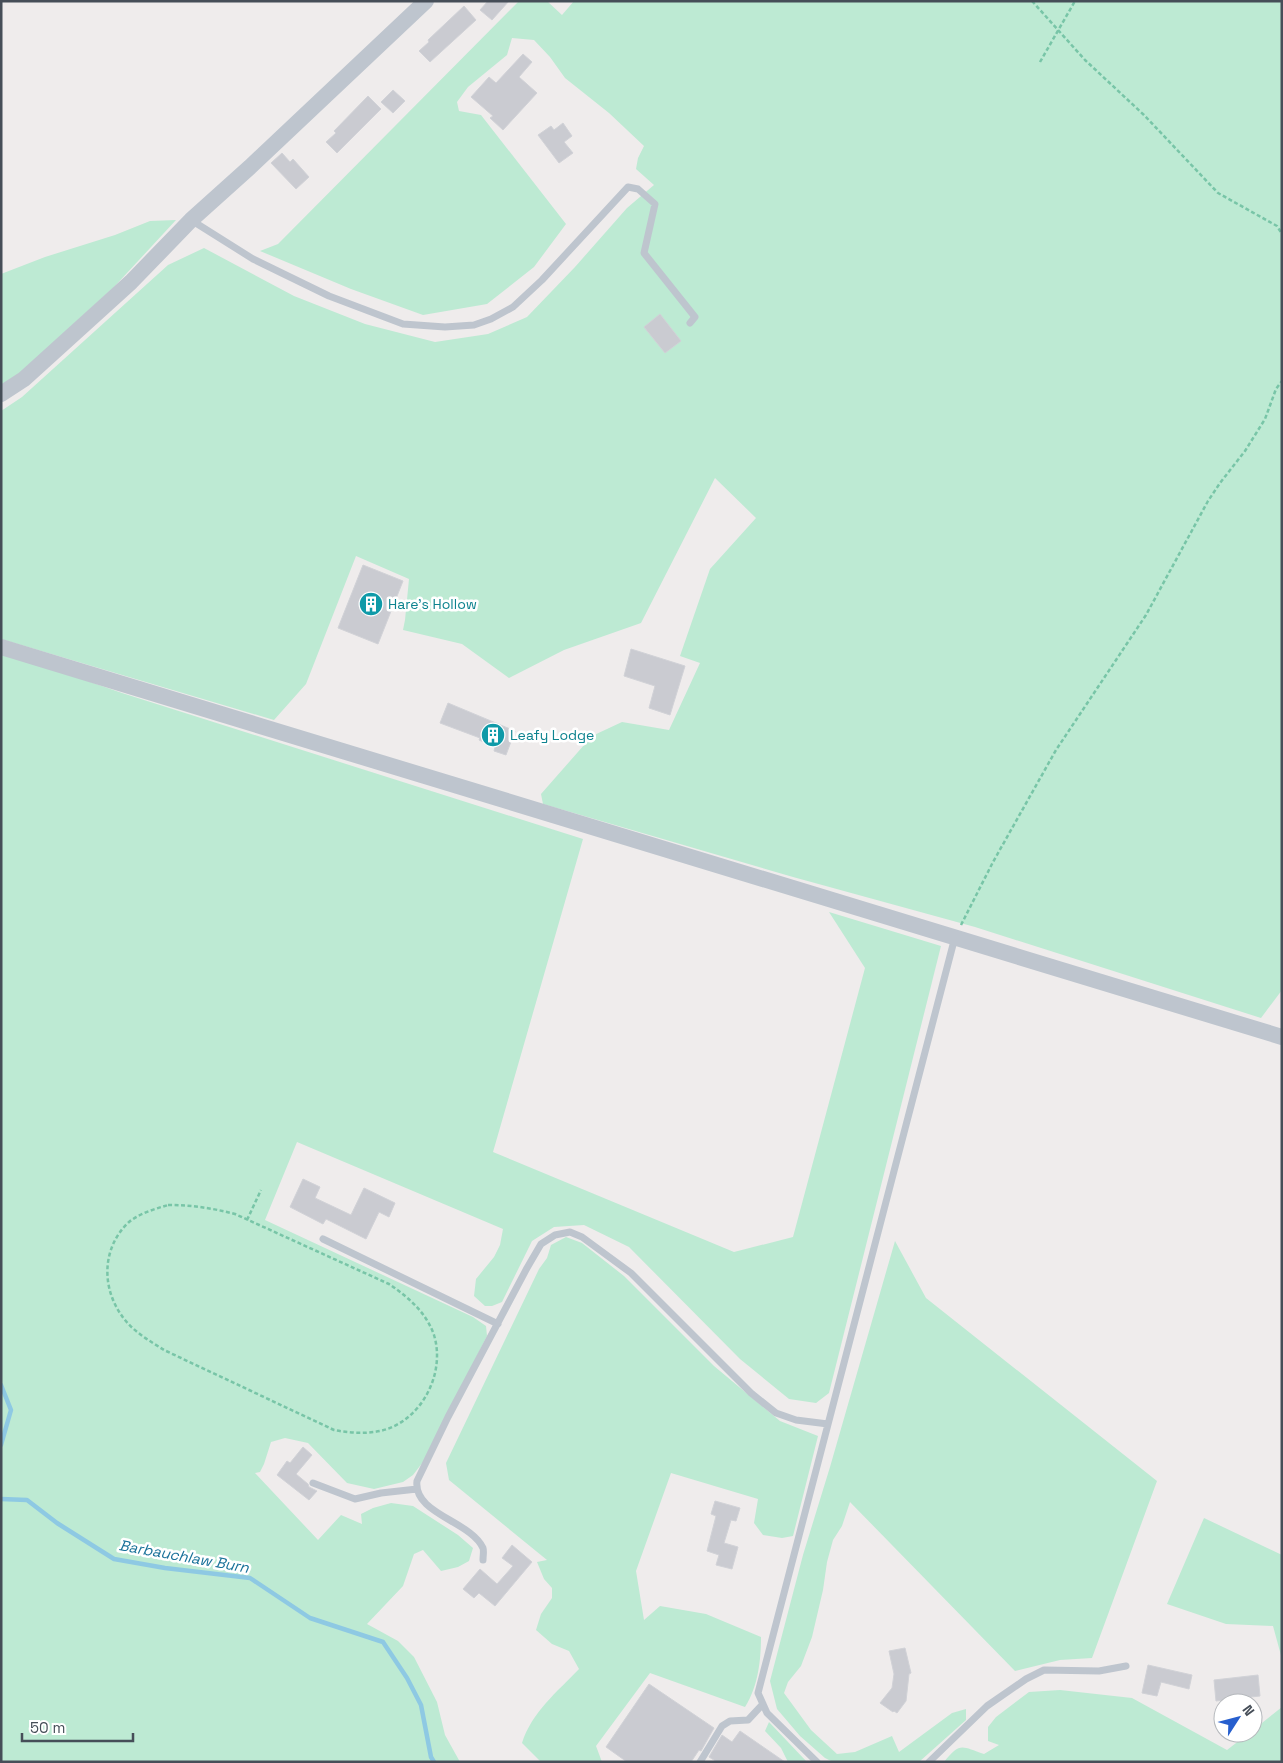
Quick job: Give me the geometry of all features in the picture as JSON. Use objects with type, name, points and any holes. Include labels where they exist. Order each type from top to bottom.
[{"type":"street","points":[[1,394],[24,379],[131,282],[191,220],[426,1]]},
{"type":"street","points":[[1,647],[1282,1036]]},
{"type":"lane","points":[[191,220],[254,259],[329,296],[403,324],[445,327],[474,324],[491,319],[513,307],[542,280],[628,187],[633,188],[646,194],[655,204],[644,252],[695,317],[690,323]]},
{"type":"lane","points":[[817,1762],[767,1713],[758,1693],[955,937]]},
{"type":"lane","points":[[483,1560],[483,1549],[474,1537],[422,1501],[417,1489],[417,1481],[540,1244],[555,1235],[570,1232],[582,1238],[631,1273],[751,1392],[776,1412],[796,1420],[828,1424]]},
{"type":"lane","points":[[323,1239],[498,1324]]},
{"type":"lane","points":[[314,1483],[355,1499],[382,1493],[417,1489]]},
{"type":"lane","points":[[929,1762],[987,1706],[1026,1679],[1044,1670],[1099,1671],[1126,1666]]},
{"type":"lane","points":[[700,1762],[722,1726],[730,1721],[748,1720],[764,1704]]},
{"type":"path","points":[[1032,1],[1085,60],[1144,115],[1218,193],[1277,226],[1282,234]]},
{"type":"path","points":[[1040,62],[1075,1]]},
{"type":"path","points":[[955,937],[1056,750],[1146,615],[1208,502],[1245,451],[1264,419],[1276,389],[1282,381]]},
{"type":"path","points":[[247,1220],[261,1190]]},
{"type":"path","points":[[168,1205],[210,1208],[235,1214],[247,1220],[389,1284],[405,1295],[417,1307],[434,1335],[437,1366],[432,1385],[423,1400],[399,1424],[380,1431],[346,1432],[334,1430],[164,1350],[140,1334],[123,1318],[113,1302],[106,1271],[113,1241],[130,1221],[141,1214],[168,1205]]},
{"type":"green space","points":[[519,1],[547,1],[562,15],[574,1],[1282,1],[1282,990],[1261,1018],[975,927],[793,877],[543,804],[541,794],[592,736],[622,722],[669,730],[700,663],[680,656],[710,569],[756,518],[715,478],[641,623],[564,650],[509,678],[462,644],[403,630],[409,579],[356,556],[306,684],[274,720],[1,639],[1,411],[22,397],[168,265],[204,248],[294,296],[365,324],[435,342],[488,334],[527,317],[575,267],[627,208],[654,185],[636,169],[638,158],[644,146],[609,113],[565,78],[550,57],[534,40],[512,38],[507,55],[468,87],[457,102],[459,111],[481,115],[566,224],[534,267],[487,304],[423,315],[351,289],[260,251],[278,244]]},
{"type":"green space","points":[[176,220],[114,287],[21,372],[1,385],[1,274],[150,221]]},
{"type":"green space","points":[[1,654],[583,839],[493,1152],[734,1252],[793,1237],[865,968],[829,912],[941,946],[829,1393],[816,1403],[789,1399],[740,1359],[629,1247],[584,1225],[554,1227],[532,1241],[502,1302],[492,1306],[485,1306],[474,1296],[476,1279],[494,1257],[500,1245],[503,1229],[297,1142],[265,1220],[473,1317],[486,1326],[487,1336],[423,1462],[413,1475],[403,1482],[374,1489],[347,1483],[308,1443],[285,1438],[271,1442],[260,1472],[255,1473],[318,1540],[341,1515],[362,1524],[361,1514],[373,1508],[391,1503],[413,1506],[458,1535],[473,1548],[469,1561],[458,1567],[441,1571],[423,1550],[414,1554],[403,1586],[367,1624],[398,1641],[414,1657],[437,1702],[445,1735],[460,1762],[1,1762]]},
{"type":"green space","points":[[566,1237],[582,1243],[624,1276],[714,1366],[780,1421],[818,1436],[793,1536],[782,1538],[763,1535],[754,1523],[758,1499],[671,1473],[636,1571],[644,1620],[660,1606],[706,1614],[761,1637],[756,1682],[745,1707],[650,1673],[596,1746],[602,1762],[541,1762],[522,1743],[526,1732],[539,1712],[579,1669],[569,1651],[552,1644],[536,1630],[541,1614],[552,1598],[552,1588],[544,1579],[537,1562],[547,1560],[449,1480],[446,1463],[539,1269],[547,1258],[551,1245]]},
{"type":"green space","points":[[895,1241],[926,1298],[1157,1481],[1092,1658],[1060,1660],[1015,1671],[850,1502],[842,1526],[833,1540],[812,1637],[801,1666],[788,1682],[784,1693],[811,1730],[837,1754],[855,1752],[892,1736],[899,1752],[952,1713],[966,1709],[966,1720],[919,1762],[833,1762],[825,1758],[800,1736],[777,1709],[770,1681],[803,1555]]},
{"type":"green space","points":[[1204,1518],[1282,1555],[1282,1659],[1273,1626],[1226,1624],[1167,1604]]},
{"type":"green space","points":[[1060,1690],[1132,1698],[1227,1750],[1236,1743],[1263,1743],[1263,1722],[1282,1707],[1282,1762],[944,1762],[954,1751],[961,1748],[984,1754],[999,1745],[988,1741],[988,1727],[996,1717],[1029,1692]]},
{"type":"green space","points":[[769,1722],[807,1762],[788,1762],[781,1748],[765,1731]]},
{"type":"building","points":[[488,1],[509,1],[492,20],[480,10]]},
{"type":"building","points":[[464,6],[476,20],[430,62],[419,51]]},
{"type":"building","points":[[523,54],[532,62],[519,77],[537,93],[503,130],[490,118],[493,116],[471,97],[489,77],[496,83]]},
{"type":"building","points":[[393,90],[405,101],[393,113],[381,102]]},
{"type":"building","points":[[368,96],[381,109],[337,153],[326,142],[336,133],[334,131]]},
{"type":"building","points":[[563,123],[572,136],[564,142],[573,153],[559,163],[538,135],[551,126],[554,130]]},
{"type":"building","points":[[282,153],[290,162],[293,159],[309,177],[296,189],[271,163]]},
{"type":"building","points":[[660,314],[681,341],[665,353],[644,327]]},
{"type":"building","name":"Hare's Hollow","points":[[363,565],[403,581],[378,644],[338,628]]},
{"type":"building","points":[[631,649],[685,666],[670,715],[649,708],[655,686],[624,676]]},
{"type":"building","name":"Leafy Lodge","points":[[448,703],[515,731],[506,755],[494,751],[495,747],[479,740],[480,738],[440,723]]},
{"type":"building","points":[[303,1179],[320,1187],[315,1198],[351,1215],[364,1188],[395,1203],[389,1217],[379,1212],[366,1239],[326,1219],[323,1224],[290,1207]]},
{"type":"building","points":[[303,1447],[312,1455],[296,1474],[309,1487],[317,1491],[309,1500],[277,1475],[287,1461],[290,1463]]},
{"type":"building","points":[[715,1501],[740,1508],[736,1521],[731,1520],[724,1543],[738,1547],[732,1569],[716,1565],[719,1555],[707,1551],[716,1516],[711,1514]]},
{"type":"building","points":[[512,1545],[532,1562],[495,1606],[479,1593],[474,1598],[463,1589],[480,1569],[497,1584],[513,1566],[502,1558]]},
{"type":"building","points":[[905,1648],[911,1673],[909,1674],[906,1701],[897,1713],[880,1703],[892,1688],[894,1674],[889,1651]]},
{"type":"building","points":[[1148,1665],[1192,1675],[1189,1689],[1161,1682],[1157,1696],[1142,1693]]},
{"type":"building","points":[[1258,1675],[1260,1693],[1215,1693],[1214,1680]]},
{"type":"building","points":[[649,1684],[714,1728],[701,1751],[699,1750],[691,1762],[627,1762],[606,1747]]},
{"type":"building","points":[[740,1731],[785,1762],[717,1762],[709,1757],[722,1735],[732,1742]]},
{"type":"waterway","points":[[1,1385],[11,1410],[1,1445]]},
{"type":"waterway","name":"Barbauchlaw Burn","points":[[1,1499],[27,1500],[57,1523],[114,1559],[165,1568],[250,1578],[310,1618],[383,1642],[407,1678],[421,1705],[431,1757],[434,1762]]},
{"type":"place","name":"Hare's Hollow","points":[[371,604]]},
{"type":"place","name":"Leafy Lodge","points":[[493,735]]}]
